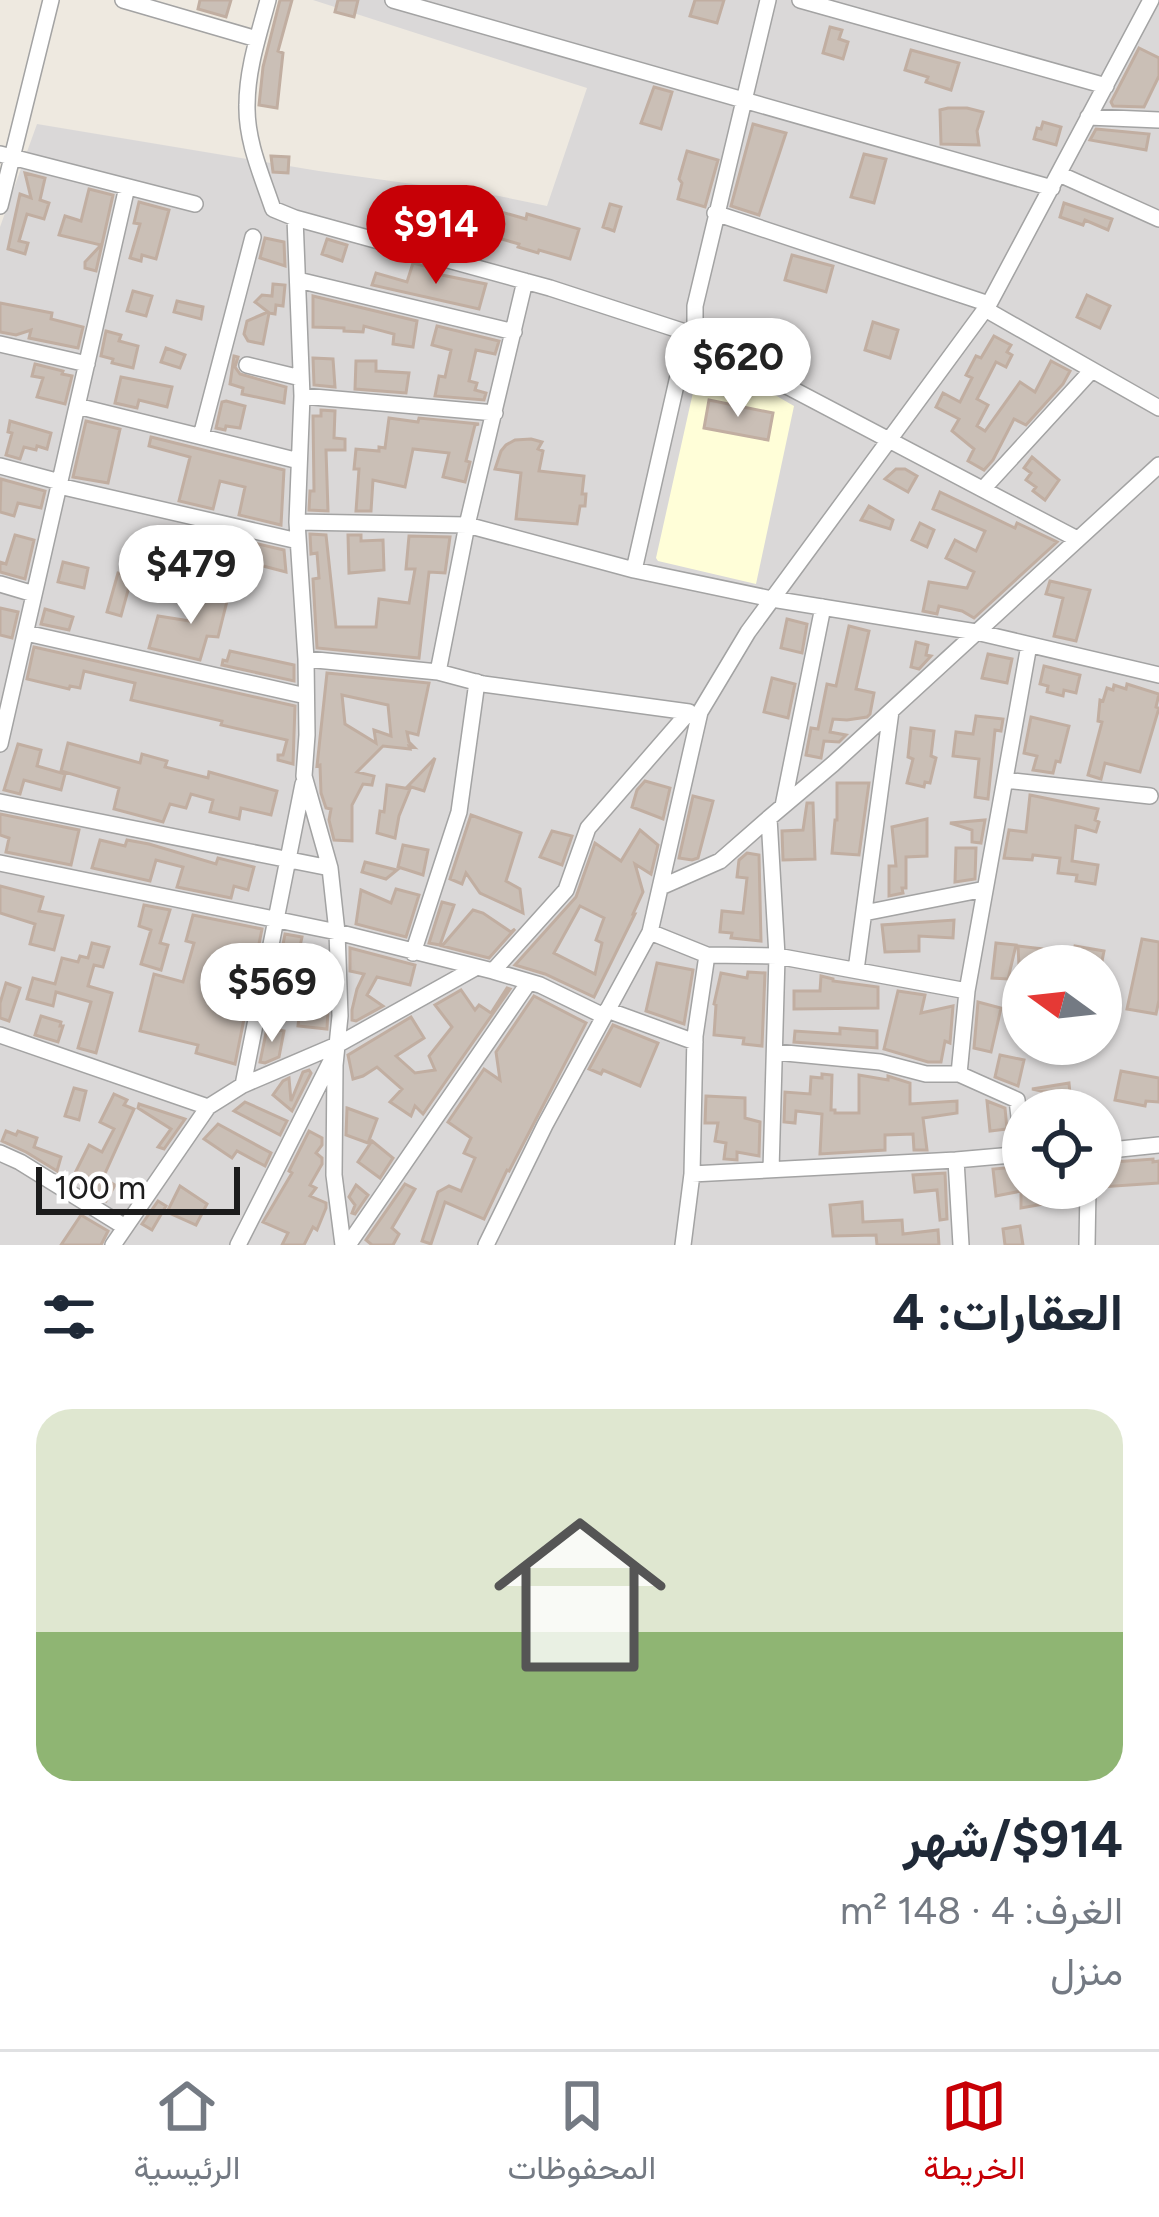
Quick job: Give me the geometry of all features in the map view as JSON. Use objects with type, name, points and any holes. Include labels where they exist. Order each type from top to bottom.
[{"type":"street","points":[[0,206],[6,155],[51,0]]},
{"type":"street","points":[[123,0],[257,39]]},
{"type":"street","points":[[268,0],[247,107],[251,142],[272,209],[525,281],[689,335],[1077,538]]},
{"type":"street","points":[[394,0],[744,100],[1055,181],[1159,219]]},
{"type":"street","points":[[634,570],[768,0]]},
{"type":"street","points":[[800,0],[1106,86]]},
{"type":"street","points":[[113,1245],[208,1107],[243,1085],[339,1044],[485,969],[566,890],[588,828],[694,712],[987,306],[1151,0]]},
{"type":"street","points":[[1088,117],[1159,120]]},
{"type":"street","points":[[6,155],[195,204]]},
{"type":"street","points":[[0,744],[127,187]]},
{"type":"street","points":[[716,213],[987,306],[1159,408]]},
{"type":"street","points":[[243,1085],[304,776],[306,659],[297,523],[302,397],[295,218]]},
{"type":"street","points":[[200,436],[253,237]]},
{"type":"street","points":[[298,280],[514,332]]},
{"type":"street","points":[[438,671],[525,281]]},
{"type":"street","points":[[0,344],[87,364]]},
{"type":"street","points":[[247,365],[301,378]]},
{"type":"street","points":[[982,489],[1092,370]]},
{"type":"street","points":[[302,397],[495,413]]},
{"type":"street","points":[[77,406],[299,461]]},
{"type":"street","points":[[661,886],[720,861],[1159,465]]},
{"type":"street","points":[[0,466],[298,541]]},
{"type":"street","points":[[297,523],[467,525],[634,570],[976,632],[1155,671]]},
{"type":"street","points":[[0,584],[34,594]]},
{"type":"street","points":[[783,806],[823,607]]},
{"type":"street","points":[[26,633],[306,697]]},
{"type":"street","points":[[958,1074],[967,991],[1029,645]]},
{"type":"street","points":[[306,659],[438,671],[477,682],[694,712]]},
{"type":"street","points":[[413,953],[459,812],[477,682]]},
{"type":"street","points":[[856,970],[891,710]]},
{"type":"street","points":[[486,1245],[650,932],[694,712]]},
{"type":"street","points":[[304,776],[330,868],[337,932],[334,1175],[346,1245]]},
{"type":"street","points":[[1005,780],[1150,796]]},
{"type":"street","points":[[0,802],[330,868]]},
{"type":"street","points":[[769,818],[777,956],[771,1170]]},
{"type":"street","points":[[0,863],[337,932],[485,969],[695,1042]]},
{"type":"street","points":[[864,913],[985,890]]},
{"type":"street","points":[[650,932],[707,955],[777,956],[967,991]]},
{"type":"street","points":[[683,1245],[692,1174],[695,1042],[707,955]]},
{"type":"street","points":[[346,1245],[529,982]]},
{"type":"street","points":[[0,1035],[208,1107]]},
{"type":"street","points":[[238,1245],[339,1044]]},
{"type":"street","points":[[775,1052],[880,1061],[926,1074],[958,1074],[1002,1093]]},
{"type":"street","points":[[1122,1149],[1159,1145]]},
{"type":"street","points":[[0,1153],[125,1228]]},
{"type":"street","points":[[692,1174],[1002,1155]]},
{"type":"street","points":[[956,1160],[961,1245]]},
{"type":"street","points":[[1087,1245],[1088,1209]]},
{"type":"shaded area","points":[[313,0],[1159,0],[1159,1245],[0,1245],[0,227],[37,124],[547,206],[587,88]]},
{"type":"shaded area","points":[[703,358],[794,406],[756,584],[656,558]]},
{"type":"building","points":[[200,0],[231,0],[226,17],[198,9]]},
{"type":"building","points":[[280,0],[292,0],[278,51],[283,53],[277,108],[259,105]]},
{"type":"building","points":[[338,0],[358,0],[354,17],[335,12]]},
{"type":"building","points":[[695,0],[724,0],[717,23],[690,16]]},
{"type":"building","points":[[830,27],[842,30],[839,39],[848,42],[843,59],[823,53]]},
{"type":"building","points":[[1139,48],[1159,58],[1159,76],[1144,107],[1113,106],[1111,102]]},
{"type":"building","points":[[911,50],[959,63],[951,90],[905,70]]},
{"type":"building","points":[[654,87],[672,92],[661,129],[641,123]]},
{"type":"building","points":[[940,110],[983,112],[977,131],[979,145],[941,144]]},
{"type":"building","points":[[1043,122],[1061,127],[1056,145],[1034,139]]},
{"type":"building","points":[[753,124],[786,133],[759,215],[731,206]]},
{"type":"building","points":[[1096,129],[1149,134],[1146,150],[1090,140]]},
{"type":"building","points":[[687,151],[718,160],[705,207],[678,199]]},
{"type":"building","points":[[864,154],[886,159],[874,203],[851,197]]},
{"type":"building","points":[[271,156],[289,157],[288,173],[273,172]]},
{"type":"building","points":[[25,173],[45,178],[40,200],[49,203],[44,219],[27,214],[19,241],[28,243],[25,254],[8,249],[20,194],[31,198]]},
{"type":"building","points":[[89,189],[113,195],[96,271],[85,268],[85,262],[101,245],[59,235],[65,216],[81,221]]},
{"type":"building","points":[[139,202],[169,210],[156,259],[130,258],[140,224],[134,223]]},
{"type":"building","points":[[1064,203],[1112,219],[1108,230],[1085,220],[1083,225],[1060,217]]},
{"type":"building","points":[[610,204],[621,207],[614,231],[603,227]]},
{"type":"building","points":[[487,208],[579,229],[570,259],[481,233]]},
{"type":"building","points":[[265,238],[284,242],[285,266],[260,258]]},
{"type":"building","points":[[327,239],[347,245],[342,261],[322,254]]},
{"type":"building","points":[[792,255],[833,266],[826,292],[785,280]]},
{"type":"building","points":[[413,263],[433,268],[432,273],[486,284],[479,309],[372,285],[376,273],[407,282]]},
{"type":"building","points":[[273,284],[285,285],[283,306],[276,305],[275,314],[269,313],[263,344],[248,341],[244,334],[247,321],[268,312],[255,302],[262,295],[272,296]]},
{"type":"building","points":[[133,291],[152,296],[146,316],[127,311]]},
{"type":"building","points":[[1087,295],[1110,306],[1100,328],[1077,317]]},
{"type":"building","points":[[313,296],[417,321],[413,347],[393,344],[394,334],[364,326],[363,332],[313,327]]},
{"type":"building","points":[[177,301],[203,307],[201,319],[174,312]]},
{"type":"building","points":[[0,303],[52,313],[51,319],[83,327],[78,348],[29,338],[31,330],[16,335],[0,332]]},
{"type":"building","points":[[764,320],[786,327],[777,355],[755,348]]},
{"type":"building","points":[[873,322],[898,330],[890,358],[865,350]]},
{"type":"building","points":[[437,326],[499,341],[495,354],[476,350],[469,381],[477,383],[475,390],[486,393],[484,400],[435,396],[451,350],[432,345]]},
{"type":"building","points":[[106,331],[138,346],[133,368],[101,356]]},
{"type":"building","points":[[994,336],[1011,345],[1007,352],[1012,355],[1006,367],[996,362],[977,399],[988,405],[977,426],[985,431],[1020,382],[1035,392],[1051,361],[1070,371],[1026,425],[1014,419],[984,470],[968,461],[974,449],[952,431],[959,419],[936,407],[943,393],[960,402],[972,378],[966,375]]},
{"type":"building","points":[[166,348],[185,355],[180,368],[161,362]]},
{"type":"building","points":[[234,356],[240,374],[286,387],[284,403],[242,394],[243,388],[230,384]]},
{"type":"building","points":[[313,358],[333,359],[335,387],[314,385]]},
{"type":"building","points":[[356,361],[376,361],[376,371],[409,373],[406,393],[355,389]]},
{"type":"building","points":[[35,364],[72,376],[65,404],[37,397],[43,378],[32,376]]},
{"type":"building","points":[[121,377],[172,387],[167,407],[139,400],[137,408],[115,403]]},
{"type":"building","points":[[709,400],[773,413],[768,440],[704,428]]},
{"type":"building","points":[[226,401],[245,406],[240,428],[216,428]]},
{"type":"building","points":[[321,410],[335,411],[334,438],[345,439],[345,450],[326,450],[328,511],[309,510],[310,491],[314,491],[313,416],[321,416]]},
{"type":"building","points":[[389,418],[479,424],[466,461],[470,462],[465,482],[443,477],[449,453],[413,449],[405,487],[373,480],[371,511],[356,511],[356,449],[385,448]]},
{"type":"building","points":[[10,421],[51,433],[47,449],[24,447],[20,459],[6,455]]},
{"type":"building","points":[[86,421],[120,429],[108,483],[73,477]]},
{"type":"building","points":[[151,437],[284,470],[281,525],[239,515],[245,487],[220,481],[213,509],[179,501],[190,457],[149,446]]},
{"type":"building","points":[[531,439],[542,442],[539,471],[584,476],[585,506],[580,506],[577,524],[516,519],[521,473],[495,469],[506,445]]},
{"type":"building","points":[[1032,457],[1059,480],[1045,500],[1026,480],[1031,473],[1024,468]]},
{"type":"building","points":[[896,469],[917,476],[908,492],[885,479]]},
{"type":"building","points":[[1,479],[45,491],[41,508],[18,503],[14,516],[0,512]]},
{"type":"building","points":[[940,492],[1015,528],[1017,523],[1057,542],[974,618],[939,606],[937,614],[923,611],[929,582],[967,588],[974,572],[946,558],[955,540],[976,551],[985,531],[933,509]]},
{"type":"building","points":[[869,506],[893,520],[890,529],[861,520]]},
{"type":"building","points":[[920,523],[934,530],[927,547],[912,540]]},
{"type":"building","points":[[202,531],[284,550],[286,572],[240,560],[238,564],[218,559],[216,568],[172,557],[177,537],[199,542]]},
{"type":"building","points":[[310,534],[326,535],[336,627],[376,627],[379,599],[409,603],[415,569],[406,569],[409,536],[450,537],[445,573],[429,572],[419,658],[317,648],[313,579],[319,578]]},
{"type":"building","points":[[15,535],[34,540],[25,579],[0,572],[0,562],[6,564]]},
{"type":"building","points":[[348,535],[361,535],[361,541],[383,540],[384,570],[349,573]]},
{"type":"building","points":[[63,562],[88,568],[84,588],[58,582]]},
{"type":"building","points":[[118,573],[132,576],[121,616],[107,612]]},
{"type":"building","points":[[1050,581],[1090,590],[1076,641],[1054,636],[1063,598],[1046,594]]},
{"type":"building","points":[[199,589],[228,597],[218,637],[207,636],[200,660],[149,648],[158,616],[190,621]]},
{"type":"building","points":[[0,608],[18,612],[12,638],[0,635]]},
{"type":"building","points":[[45,609],[73,617],[69,630],[41,624]]},
{"type":"building","points":[[787,619],[807,624],[802,653],[781,648]]},
{"type":"building","points":[[849,626],[869,631],[856,689],[874,693],[870,714],[833,719],[830,732],[846,735],[839,742],[824,741],[821,758],[806,755],[811,728],[818,729],[827,684],[836,686]]},
{"type":"building","points":[[916,642],[928,645],[926,655],[931,656],[919,669],[911,667]]},
{"type":"building","points":[[34,647],[295,706],[293,764],[278,760],[287,740],[131,700],[135,683],[84,671],[80,688],[27,679]]},
{"type":"building","points":[[230,651],[294,665],[294,681],[222,665]]},
{"type":"building","points":[[988,654],[1012,659],[1007,683],[982,678]]},
{"type":"building","points":[[1044,666],[1080,675],[1076,693],[1047,692],[1048,686],[1040,684]]},
{"type":"building","points":[[327,673],[429,683],[418,735],[407,732],[414,747],[383,746],[357,772],[374,776],[372,785],[363,784],[352,805],[352,841],[334,840],[331,809],[326,808],[321,793],[317,766]],"holes":[[[342,695],[388,705],[391,736],[374,730],[376,743],[345,724]]]},
{"type":"building","points":[[772,678],[795,684],[788,718],[764,712]]},
{"type":"building","points":[[1127,684],[1159,694],[1140,772],[1105,763],[1101,779],[1088,775],[1102,722],[1098,721],[1100,700],[1107,688],[1126,689]]},
{"type":"building","points":[[976,716],[1003,719],[1001,731],[995,730],[988,799],[975,797],[979,759],[953,756],[956,732],[973,734]]},
{"type":"building","points":[[1031,717],[1069,726],[1053,773],[1033,770],[1037,756],[1024,753]]},
{"type":"building","points":[[911,728],[934,731],[931,756],[936,758],[930,783],[925,782],[924,787],[907,783],[913,759],[908,757]]},
{"type":"building","points":[[68,743],[140,763],[142,754],[167,761],[165,767],[208,778],[209,772],[277,791],[271,815],[241,808],[239,819],[210,812],[213,800],[191,794],[186,808],[170,804],[163,822],[114,809],[119,788],[61,771]]},
{"type":"building","points":[[18,744],[41,750],[37,766],[65,774],[61,790],[24,780],[20,794],[4,790]]},
{"type":"building","points":[[435,758],[424,791],[408,786]]},
{"type":"building","points":[[645,781],[670,788],[663,819],[632,807]]},
{"type":"building","points":[[837,783],[869,783],[859,855],[832,853]]},
{"type":"building","points":[[387,785],[410,789],[395,838],[377,833]]},
{"type":"building","points":[[1030,795],[1098,809],[1096,832],[1076,826],[1072,861],[1098,865],[1095,884],[1058,873],[1060,858],[1004,858],[1009,830],[1026,832]]},
{"type":"building","points":[[693,796],[713,801],[698,858],[692,860],[679,858]]},
{"type":"building","points":[[807,803],[813,803],[815,859],[783,860],[782,831],[803,830]]},
{"type":"building","points":[[0,814],[79,830],[71,865],[6,852],[9,838],[0,835]]},
{"type":"building","points":[[471,815],[521,833],[506,881],[520,889],[523,913],[480,893],[466,873],[462,884],[450,879]]},
{"type":"building","points":[[927,819],[927,856],[906,857],[906,888],[889,896],[889,866],[896,866],[892,827]]},
{"type":"building","points":[[985,820],[981,843],[972,842],[972,830],[950,823]]},
{"type":"building","points":[[640,830],[658,845],[651,874],[635,864],[643,892],[594,997],[515,965],[576,897],[595,843],[621,861]],"holes":[[[580,906],[604,918],[596,940],[602,943],[595,974],[554,953]]]},
{"type":"building","points":[[552,831],[572,836],[562,865],[540,857]]},
{"type":"building","points":[[100,840],[125,846],[127,840],[216,864],[218,858],[254,867],[248,890],[234,886],[231,898],[177,887],[183,867],[156,860],[150,881],[92,868]]},
{"type":"building","points":[[403,845],[428,850],[423,875],[398,867]]},
{"type":"building","points":[[956,848],[976,848],[975,879],[955,882]]},
{"type":"building","points":[[747,853],[759,855],[761,941],[720,932],[722,911],[743,913],[747,878],[737,877],[739,860]]},
{"type":"building","points":[[365,862],[397,870],[386,879],[362,872]]},
{"type":"building","points":[[0,886],[43,897],[39,911],[63,916],[54,950],[30,944],[35,924],[0,913]]},
{"type":"building","points":[[396,889],[419,895],[406,937],[356,924],[361,890],[391,903]]},
{"type":"building","points":[[442,902],[454,905],[440,945],[429,943]]},
{"type":"building","points":[[144,905],[170,910],[160,943],[168,945],[161,970],[141,964],[151,930],[139,926]]},
{"type":"building","points":[[473,910],[511,932],[515,929],[489,958],[442,946]]},
{"type":"building","points":[[193,915],[262,929],[235,1064],[196,1053],[198,1045],[140,1031],[154,974],[183,982],[194,943],[186,941]]},
{"type":"building","points":[[954,920],[953,938],[919,936],[919,951],[885,952],[882,925]]},
{"type":"building","points":[[285,934],[302,937],[287,1006],[272,1002]]},
{"type":"building","points":[[1142,939],[1159,942],[1156,1014],[1127,1009]]},
{"type":"building","points":[[92,943],[109,947],[103,967],[94,965],[88,986],[112,993],[96,1053],[78,1048],[91,1002],[56,992],[53,1006],[27,999],[33,978],[55,984],[62,958],[78,962],[80,956],[88,958]]},
{"type":"building","points":[[996,943],[1016,945],[1002,945],[1002,979],[992,978]]},
{"type":"building","points":[[350,948],[415,965],[410,985],[377,977],[367,995],[383,1006],[356,1021],[352,1010],[364,974],[350,971]]},
{"type":"building","points":[[657,963],[693,970],[684,1024],[646,1011]]},
{"type":"building","points":[[748,972],[765,973],[762,1046],[743,1044],[744,1038],[714,1035],[721,973],[747,978]]},
{"type":"building","points":[[821,976],[878,987],[878,1008],[794,1009],[794,991],[820,991]]},
{"type":"building","points":[[6,983],[20,988],[9,1021],[0,1018]]},
{"type":"building","points":[[510,989],[423,1114],[415,1106],[411,1116],[390,1102],[402,1089],[377,1067],[353,1079],[348,1055],[411,1017],[424,1038],[396,1056],[415,1073],[435,1070],[429,1056],[452,1027],[435,1005],[461,990],[475,1010],[479,1005],[491,1013]]},
{"type":"building","points":[[898,991],[925,995],[921,1013],[953,1006],[950,1043],[945,1041],[941,1062],[884,1049]]},
{"type":"building","points":[[534,996],[586,1023],[484,1219],[445,1202],[431,1244],[422,1241],[438,1192],[449,1186],[461,1191],[475,1158],[464,1153],[471,1138],[448,1122],[484,1069],[500,1080],[496,1052]]},
{"type":"building","points":[[978,1002],[1001,1008],[991,1052],[974,1048]]},
{"type":"building","points":[[300,1006],[328,1009],[327,1029],[298,1026]]},
{"type":"building","points":[[41,1016],[61,1022],[58,1042],[35,1035]]},
{"type":"building","points":[[613,1025],[658,1043],[640,1086],[589,1069]]},
{"type":"building","points":[[267,1028],[284,1031],[279,1057],[265,1063],[260,1062]]},
{"type":"building","points":[[840,1028],[877,1031],[877,1048],[794,1042],[795,1031],[840,1034]]},
{"type":"building","points":[[1000,1055],[1002,1065],[1023,1065],[1018,1086],[995,1077]]},
{"type":"building","points":[[309,1070],[292,1111],[273,1095],[289,1078],[291,1101],[303,1072]]},
{"type":"building","points":[[1121,1071],[1159,1078],[1159,1102],[1146,1101],[1145,1106],[1122,1101],[1122,1089],[1117,1089]]},
{"type":"building","points":[[822,1074],[832,1075],[831,1110],[835,1113],[859,1113],[859,1075],[910,1083],[910,1104],[957,1101],[957,1113],[923,1118],[927,1150],[914,1150],[913,1134],[885,1135],[885,1150],[820,1154],[822,1114],[796,1111],[795,1123],[784,1122],[785,1092],[810,1094],[811,1077],[822,1078]]},
{"type":"building","points":[[1069,1083],[1070,1089],[1032,1089]]},
{"type":"building","points":[[74,1088],[86,1091],[79,1120],[65,1116]]},
{"type":"building","points":[[114,1094],[134,1109],[103,1178],[115,1185],[106,1201],[85,1188],[90,1178],[76,1171],[89,1145],[102,1152],[114,1129],[100,1122]]},
{"type":"building","points":[[706,1096],[745,1098],[745,1118],[760,1122],[759,1156],[737,1152],[737,1160],[724,1159],[726,1143],[715,1141],[718,1123],[705,1123]]},
{"type":"building","points":[[987,1101],[1002,1107],[1002,1130],[990,1131]]},
{"type":"building","points":[[245,1102],[287,1121],[280,1135],[234,1111]]},
{"type":"building","points":[[139,1104],[185,1119],[164,1149],[158,1147],[171,1129],[138,1108]]},
{"type":"building","points":[[347,1108],[377,1119],[368,1143],[346,1135]]},
{"type":"building","points":[[218,1124],[271,1153],[265,1166],[237,1151],[232,1158],[204,1139]]},
{"type":"building","points":[[6,1131],[37,1138],[34,1147],[61,1157],[57,1171],[2,1141]]},
{"type":"building","points":[[309,1131],[322,1138],[316,1153],[322,1164],[310,1185],[316,1188],[310,1196],[326,1203],[326,1208],[304,1245],[282,1245],[288,1233],[263,1222],[292,1173]]},
{"type":"building","points":[[372,1141],[393,1158],[380,1178],[358,1162]]},
{"type":"building","points":[[1122,1161],[1159,1161],[1159,1183],[1122,1186]]},
{"type":"building","points":[[1002,1168],[1002,1195],[996,1196],[993,1169]]},
{"type":"building","points":[[945,1173],[947,1219],[940,1220],[937,1190],[915,1192],[913,1175]]},
{"type":"building","points":[[405,1184],[415,1189],[392,1228],[399,1234],[393,1245],[372,1245],[366,1240]]},
{"type":"building","points":[[356,1185],[368,1195],[355,1214],[349,1197]]},
{"type":"building","points":[[180,1186],[207,1204],[196,1225],[167,1212]]},
{"type":"building","points":[[158,1201],[166,1206],[152,1230],[142,1224]]},
{"type":"building","points":[[862,1202],[863,1222],[902,1220],[903,1234],[938,1230],[939,1245],[877,1245],[876,1235],[833,1236],[830,1205]]},
{"type":"building","points":[[81,1215],[108,1231],[101,1245],[61,1245]]},
{"type":"building","points":[[1020,1226],[1023,1245],[1005,1245],[1003,1229]]}]
